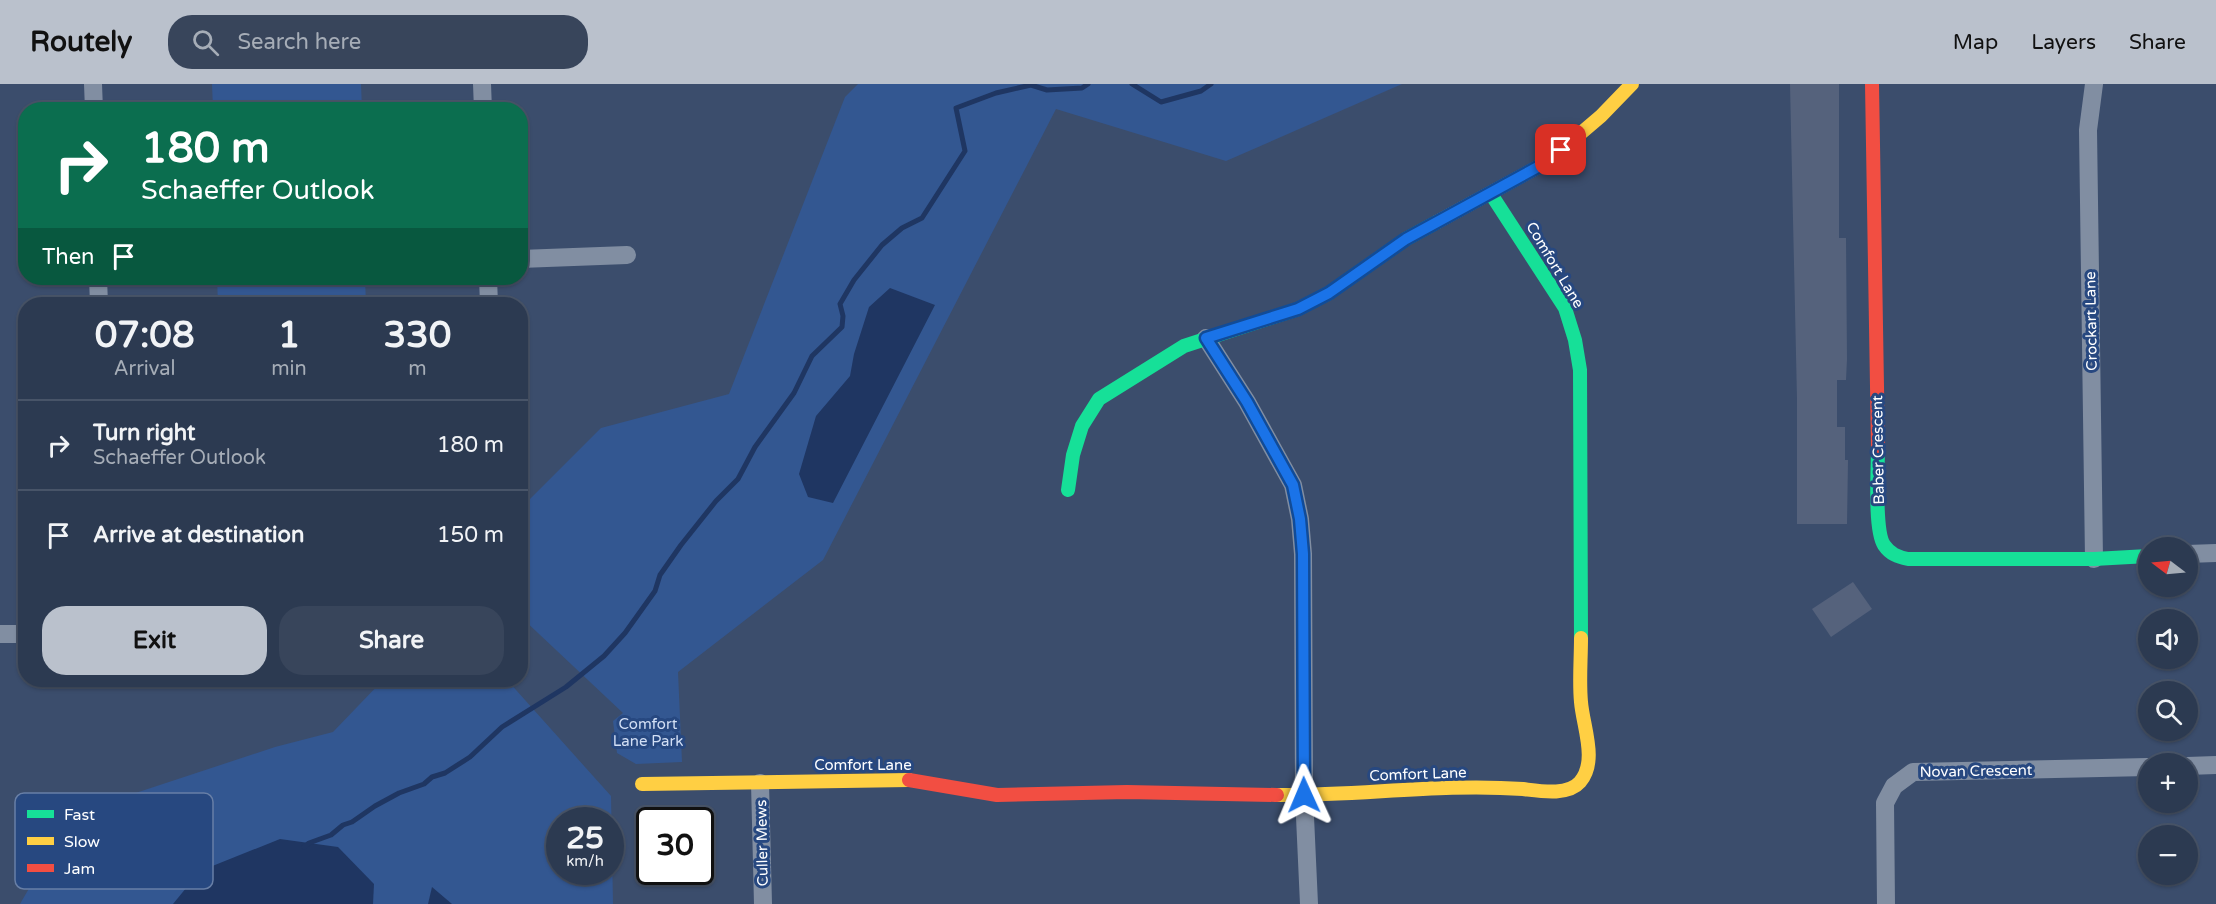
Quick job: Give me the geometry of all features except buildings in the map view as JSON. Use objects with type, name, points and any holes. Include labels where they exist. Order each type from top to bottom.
[{"type":"street","points":[[93,84],[94,102]]},
{"type":"street","points":[[482,84],[483,102]]},
{"type":"street","points":[[1068,490],[1073,455],[1082,426],[1098,399],[1184,346],[1298,309],[1329,293],[1406,239],[1444,216],[1491,194],[1547,162],[1601,116],[1632,84]]},
{"type":"street","name":"Baber Crescent","points":[[1872,84],[1881,540],[1892,554],[1908,559],[2094,559],[2138,557]]},
{"type":"street","name":"Crockart Lane","points":[[2094,84],[2088,130],[2094,559]]},
{"type":"street","name":"Comfort Lane","points":[[642,783],[910,780],[997,795],[1117,792],[1304,795],[1492,787],[1543,791],[1569,790],[1580,782],[1588,765],[1588,745],[1581,702],[1580,370],[1575,340],[1565,308],[1491,194]]},
{"type":"street","points":[[528,259],[627,255]]},
{"type":"street","points":[[1206,338],[1247,402],[1293,485],[1300,519],[1303,554],[1304,795],[1309,904]]},
{"type":"street","points":[[2198,554],[2216,553]]},
{"type":"street","points":[[0,634],[18,633]]},
{"type":"street","points":[[2198,766],[2216,765]]},
{"type":"street","name":"Novan Crescent","points":[[1886,904],[1884,807],[1894,786],[1910,774],[2138,767]]},
{"type":"street","name":"Culler Mews","points":[[760,783],[763,904]]},
{"type":"green space","points":[[212,84],[361,84],[362,102],[213,102]]},
{"type":"green space","name":"Comfort Lane Park","points":[[858,84],[1402,84],[1226,161],[1056,109],[823,560],[678,672],[682,762],[636,764],[617,753],[613,721],[623,713],[528,624],[528,501],[601,428],[729,394],[845,97]]},
{"type":"green space","points":[[217,285],[365,285],[366,297],[218,297]]},
{"type":"green space","points":[[376,687],[513,687],[611,796],[611,807],[546,807],[546,885],[613,885],[613,904],[20,904],[29,889],[213,889],[213,793],[136,793],[275,747],[333,732]]},
{"type":"shaded area","points":[[890,288],[935,305],[833,503],[808,497],[799,474],[816,416],[850,376],[854,354],[869,307]]},
{"type":"shaded area","points":[[280,839],[338,847],[374,884],[373,904],[173,904],[185,889],[213,889],[213,866]]},
{"type":"shaded area","points":[[432,887],[452,904],[428,904]]},
{"type":"waterway","points":[[304,847],[331,835],[375,806],[399,793],[424,784],[432,777],[445,773],[470,757],[502,727],[566,687],[604,656],[625,633],[655,591],[660,575],[681,545],[716,501],[738,479],[755,447],[794,393],[812,356],[842,327],[843,316],[840,304],[854,280],[882,245],[902,228],[922,218],[965,151],[956,108],[996,93],[1031,85],[1047,90],[1082,88],[1088,84]]},
{"type":"waterway","points":[[1132,84],[1161,102],[1201,91],[1211,84]]},
{"type":"traffic: fast","points":[[1491,194],[1565,308],[1575,340],[1580,370],[1581,638]]},
{"type":"traffic: fast","points":[[1068,490],[1073,455],[1082,426],[1099,399],[1184,346],[1298,309],[1329,293],[1406,239],[1437,222]]},
{"type":"traffic: fast","points":[[1878,447],[1877,499],[1881,537],[1889,551],[1898,556],[1908,559],[2094,559],[2138,557]]},
{"type":"traffic: slow","points":[[1437,222],[1547,162],[1601,116],[1632,84]]},
{"type":"traffic: slow","points":[[1277,795],[1462,788],[1553,792],[1575,786],[1585,774],[1589,754],[1580,694],[1581,638]]},
{"type":"traffic: slow","points":[[642,784],[909,780]]},
{"type":"traffic: jam","points":[[1872,84],[1878,447]]},
{"type":"traffic: jam","points":[[909,780],[997,795],[1127,792],[1277,795]]},
{"type":"route","points":[[1304,795],[1303,554],[1300,519],[1293,485],[1247,402],[1206,338],[1298,309],[1314,301],[1406,239],[1444,216],[1491,194],[1547,162],[1561,150]]}]
